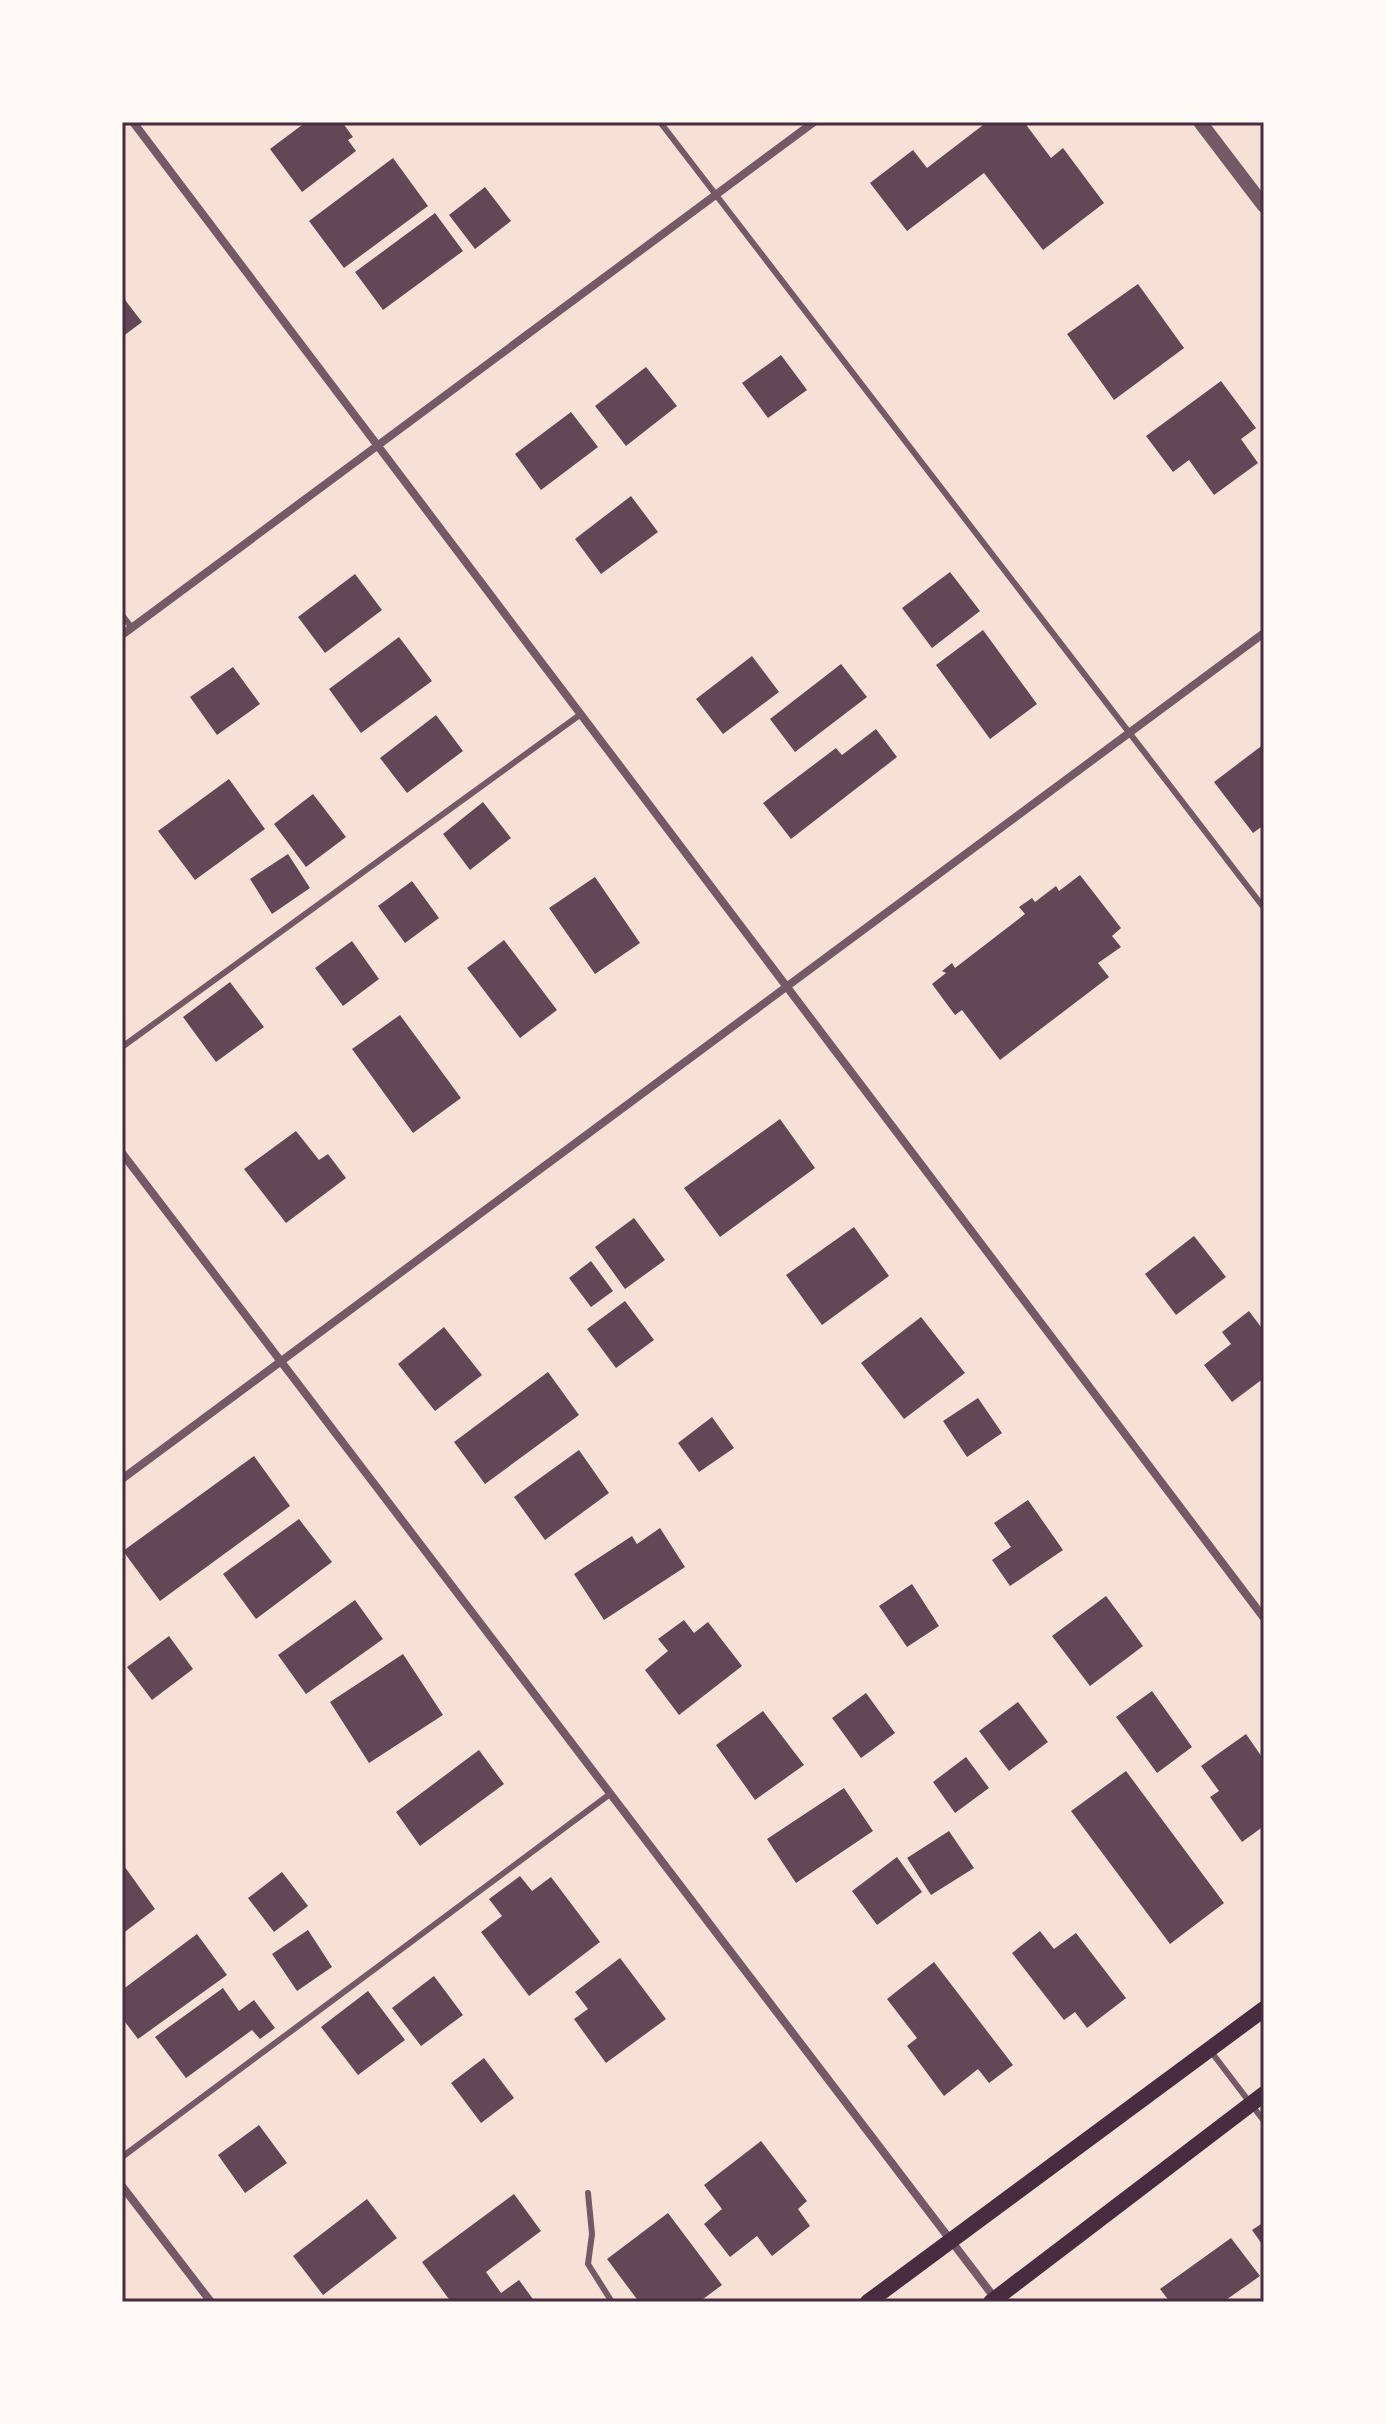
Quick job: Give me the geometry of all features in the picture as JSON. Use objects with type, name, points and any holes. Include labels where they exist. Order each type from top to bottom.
[{"type":"main road","points":[[868,2302],[1264,2009]]},
{"type":"main road","points":[[994,2301],[1257,2099]]},
{"type":"street","points":[[133,122],[1263,1614]]},
{"type":"street","points":[[122,635],[814,122]]},
{"type":"street","points":[[1200,122],[1264,206]]},
{"type":"street","points":[[122,1479],[1264,633]]},
{"type":"street","points":[[122,1153],[951,2240],[994,2301]]},
{"type":"street","points":[[122,2186],[211,2302]]},
{"type":"lane","points":[[660,122],[1264,908]]},
{"type":"lane","points":[[122,615],[132,628]]},
{"type":"lane","points":[[122,1047],[581,714]]},
{"type":"lane","points":[[122,2157],[610,1794]]},
{"type":"lane","points":[[1209,2049],[1257,2099],[1264,2121]]},
{"type":"lane","points":[[588,2193],[592,2234],[588,2264],[612,2302]]},
{"type":"building","points":[[306,122],[342,122],[353,137],[348,140],[356,151],[302,192],[270,149]]},
{"type":"building","points":[[987,122],[1024,122],[1051,158],[1063,148],[1104,203],[1043,250],[984,173],[907,231],[870,183],[913,150],[927,168]]},
{"type":"building","points":[[393,158],[428,206],[344,268],[309,221]]},
{"type":"building","points":[[485,187],[511,221],[475,249],[449,215]]},
{"type":"building","points":[[435,213],[463,251],[383,310],[355,272]]},
{"type":"building","points":[[1138,284],[1184,348],[1114,400],[1067,334]]},
{"type":"building","points":[[122,296],[142,322],[122,337]]},
{"type":"building","points":[[781,355],[807,390],[768,418],[742,383]]},
{"type":"building","points":[[646,367],[677,406],[626,446],[595,406]]},
{"type":"building","points":[[1221,381],[1256,428],[1241,439],[1258,463],[1214,495],[1189,460],[1173,472],[1146,436]]},
{"type":"building","points":[[571,412],[598,447],[541,490],[515,454]]},
{"type":"building","points":[[631,496],[658,532],[601,574],[575,539]]},
{"type":"building","points":[[950,572],[980,611],[932,648],[902,608]]},
{"type":"building","points":[[355,574],[382,610],[325,653],[298,617]]},
{"type":"building","points":[[983,630],[1037,704],[990,739],[936,665]]},
{"type":"building","points":[[399,637],[432,681],[361,733],[329,689]]},
{"type":"building","points":[[752,656],[779,692],[723,734],[696,699]]},
{"type":"building","points":[[841,664],[867,697],[795,752],[770,719]]},
{"type":"building","points":[[233,667],[260,704],[217,735],[190,697]]},
{"type":"building","points":[[436,715],[463,751],[407,793],[380,758]]},
{"type":"building","points":[[876,729],[897,757],[791,839],[763,803],[836,748],[842,755]]},
{"type":"building","points":[[1264,744],[1264,825],[1253,833],[1214,782]]},
{"type":"building","points":[[229,779],[265,829],[195,880],[158,831]]},
{"type":"building","points":[[313,794],[346,837],[306,867],[274,824]]},
{"type":"building","points":[[483,802],[511,838],[470,870],[443,834]]},
{"type":"building","points":[[288,854],[310,888],[272,914],[250,879]]},
{"type":"building","points":[[1080,875],[1121,928],[1112,936],[1121,947],[1098,963],[1109,977],[1000,1060],[962,1010],[955,1015],[932,984],[946,973],[942,971],[952,963],[955,968],[1025,914],[1019,907],[1032,898],[1035,902],[1056,886],[1059,891]]},
{"type":"building","points":[[595,877],[640,943],[595,974],[549,908]]},
{"type":"building","points":[[412,881],[439,918],[405,943],[378,906]]},
{"type":"building","points":[[504,940],[557,1010],[520,1038],[467,968]]},
{"type":"building","points":[[352,941],[379,979],[343,1006],[315,968]]},
{"type":"building","points":[[230,982],[264,1027],[216,1062],[183,1017]]},
{"type":"building","points":[[400,1015],[461,1098],[413,1133],[352,1049]]},
{"type":"building","points":[[780,1119],[815,1168],[720,1237],[684,1188]]},
{"type":"building","points":[[296,1131],[319,1160],[328,1154],[346,1178],[286,1223],[244,1169]]},
{"type":"building","points":[[634,1218],[665,1260],[625,1289],[595,1247]]},
{"type":"building","points":[[854,1227],[889,1276],[822,1325],[786,1275]]},
{"type":"building","points":[[1194,1236],[1226,1277],[1176,1315],[1145,1274]]},
{"type":"building","points":[[591,1261],[613,1291],[591,1307],[569,1278]]},
{"type":"building","points":[[625,1301],[654,1340],[616,1368],[587,1329]]},
{"type":"building","points":[[1249,1311],[1264,1331],[1264,1378],[1232,1402],[1204,1365],[1231,1344],[1222,1332]]},
{"type":"building","points":[[921,1317],[965,1373],[904,1419],[861,1363]]},
{"type":"building","points":[[444,1327],[482,1375],[435,1411],[398,1364]]},
{"type":"building","points":[[548,1372],[579,1415],[485,1484],[454,1442]]},
{"type":"building","points":[[978,1398],[1002,1433],[967,1457],[943,1421]]},
{"type":"building","points":[[712,1417],[734,1448],[699,1472],[678,1443]]},
{"type":"building","points":[[579,1450],[609,1493],[545,1540],[514,1497]]},
{"type":"building","points":[[254,1456],[290,1506],[160,1601],[123,1551]]},
{"type":"building","points":[[1028,1500],[1063,1550],[1010,1586],[992,1560],[1011,1547],[994,1523]]},
{"type":"building","points":[[299,1519],[332,1562],[256,1619],[223,1574]]},
{"type":"building","points":[[660,1528],[685,1567],[604,1620],[574,1574],[632,1536],[637,1544]]},
{"type":"building","points":[[912,1584],[939,1626],[907,1647],[879,1606]]},
{"type":"building","points":[[1106,1596],[1143,1646],[1090,1686],[1052,1636]]},
{"type":"building","points":[[355,1600],[383,1639],[306,1694],[278,1655]]},
{"type":"building","points":[[684,1620],[694,1633],[708,1622],[742,1666],[679,1715],[645,1670],[668,1651],[658,1639]]},
{"type":"building","points":[[169,1636],[193,1669],[152,1700],[127,1667]]},
{"type":"building","points":[[403,1654],[443,1715],[369,1763],[330,1702]]},
{"type":"building","points":[[1152,1691],[1192,1747],[1157,1773],[1116,1717]]},
{"type":"building","points":[[866,1693],[895,1733],[861,1758],[832,1718]]},
{"type":"building","points":[[1018,1702],[1048,1742],[1009,1771],[979,1731]]},
{"type":"building","points":[[763,1711],[804,1765],[755,1800],[716,1745]]},
{"type":"building","points":[[1246,1734],[1264,1760],[1264,1826],[1242,1842],[1210,1797],[1219,1791],[1201,1766]]},
{"type":"building","points":[[479,1750],[504,1784],[420,1846],[396,1812]]},
{"type":"building","points":[[966,1757],[989,1788],[955,1813],[933,1782]]},
{"type":"building","points":[[1126,1771],[1224,1903],[1170,1944],[1071,1811]]},
{"type":"building","points":[[844,1788],[873,1831],[796,1883],[767,1839]]},
{"type":"building","points":[[949,1831],[974,1868],[931,1895],[907,1858]]},
{"type":"building","points":[[897,1857],[922,1892],[877,1925],[852,1891]]},
{"type":"building","points":[[122,1863],[155,1909],[122,1934]]},
{"type":"building","points":[[282,1872],[308,1906],[274,1932],[248,1898]]},
{"type":"building","points":[[520,1876],[532,1891],[551,1877],[600,1942],[529,1996],[481,1932],[502,1916],[489,1899]]},
{"type":"building","points":[[308,1930],[332,1967],[297,1991],[272,1954]]},
{"type":"building","points":[[1040,1931],[1054,1949],[1076,1933],[1126,1998],[1087,2028],[1075,2012],[1064,2020],[1012,1953]]},
{"type":"building","points":[[197,1934],[227,1975],[138,2039],[122,2018],[122,1990]]},
{"type":"building","points":[[620,1958],[666,2019],[606,2063],[574,2019],[588,2009],[575,1992]]},
{"type":"building","points":[[934,1962],[1013,2065],[989,2083],[978,2069],[944,2096],[907,2046],[917,2038],[887,1999]]},
{"type":"building","points":[[434,1976],[463,2015],[421,2046],[392,2008]]},
{"type":"building","points":[[223,1988],[239,2011],[254,2000],[275,2028],[260,2039],[252,2030],[186,2078],[155,2037]]},
{"type":"building","points":[[368,1991],[405,2040],[358,2075],[321,2027]]},
{"type":"building","points":[[484,2058],[514,2098],[481,2123],[451,2083]]},
{"type":"building","points":[[259,2125],[287,2163],[245,2193],[218,2155]]},
{"type":"building","points":[[761,2141],[807,2201],[798,2209],[810,2226],[772,2256],[757,2236],[730,2257],[704,2224],[722,2209],[704,2185]]},
{"type":"building","points":[[514,2194],[541,2231],[486,2272],[501,2293],[519,2280],[535,2302],[451,2302],[422,2262]]},
{"type":"building","points":[[367,2199],[397,2238],[323,2295],[293,2256]]},
{"type":"building","points":[[668,2213],[722,2285],[699,2302],[639,2302],[607,2259]]},
{"type":"building","points":[[1264,2222],[1264,2247],[1252,2230]]},
{"type":"building","points":[[1231,2238],[1260,2276],[1223,2302],[1170,2302],[1160,2289]]}]
